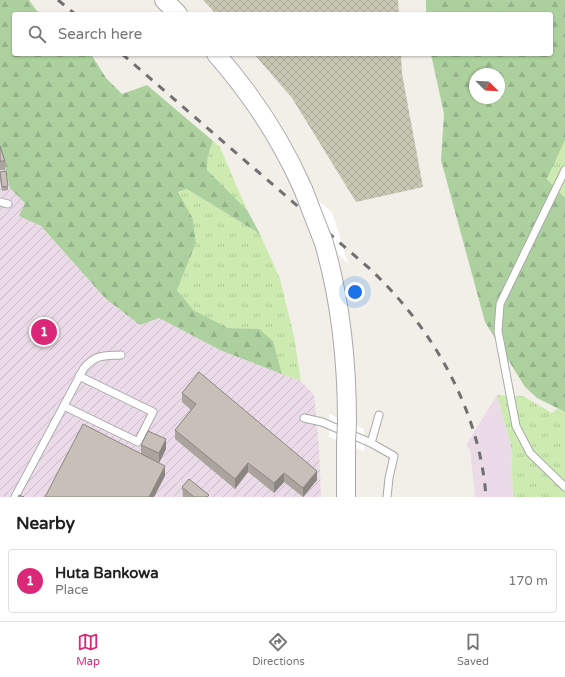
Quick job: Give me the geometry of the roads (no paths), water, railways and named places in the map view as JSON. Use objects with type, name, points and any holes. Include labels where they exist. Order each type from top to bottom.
[{"type":"street","points":[[164,0],[176,12]]},
{"type":"street","points":[[218,56],[263,114],[283,147],[304,189],[324,243],[335,286],[343,328],[346,369],[346,497]]},
{"type":"lane","points":[[565,170],[500,304],[498,331],[516,426],[530,453],[565,487]]},
{"type":"lane","points":[[0,202],[8,204]]},
{"type":"lane","points":[[16,497],[79,376],[92,359],[101,356],[121,355]]},
{"type":"lane","points":[[64,406],[138,442],[153,412],[79,376]]},
{"type":"lane","points":[[371,443],[379,415]]},
{"type":"lane","points":[[304,418],[322,422],[371,443],[394,456],[389,478],[387,497]]},
{"type":"railway","points":[[58,0],[73,12]]},
{"type":"railway","points":[[124,56],[369,268],[392,291],[413,316],[432,343],[449,372],[463,402],[474,433],[482,465],[486,497]]},
{"type":"place","name":"Huta Bankowa","points":[[44,332]]}]
